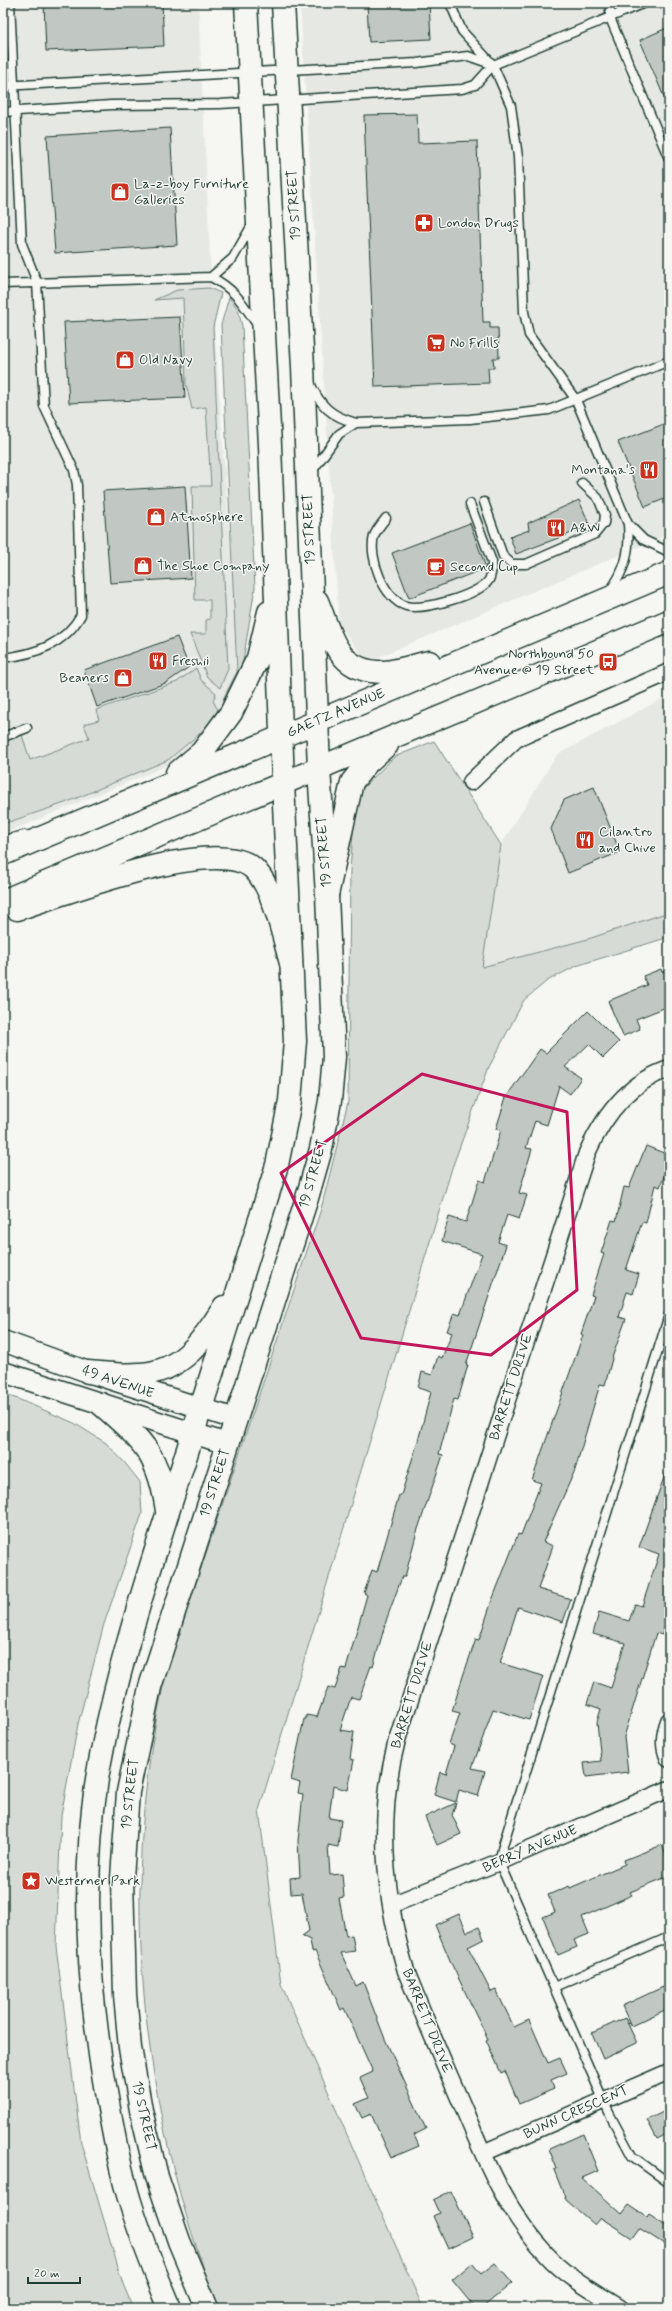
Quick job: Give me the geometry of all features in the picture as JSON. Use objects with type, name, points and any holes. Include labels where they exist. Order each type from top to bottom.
[{"type":"main road","points":[[170,2308],[151,2263],[131,2205],[112,2125],[98,2048],[92,1991],[89,1929],[90,1850],[97,1781],[111,1708],[136,1617],[277,1165],[290,1101],[295,1041],[281,736],[276,581],[246,3]]},
{"type":"main road","name":"19 STREET","points":[[207,2308],[179,2241],[157,2177],[141,2110],[130,2048],[125,1995],[122,1878],[128,1792],[150,1687],[307,1198],[321,1149],[330,1100],[334,1033],[327,895],[318,768],[303,367],[283,3]]},
{"type":"main road","name":"GAETZ AVENUE","points":[[3,854],[475,653],[669,573]]},
{"type":"main road","points":[[159,788],[202,752],[231,713],[258,658],[276,581]]},
{"type":"main road","points":[[312,588],[340,651],[350,665],[358,668],[385,672],[475,653]]},
{"type":"main road","points":[[3,901],[669,621]]},
{"type":"main road","points":[[327,895],[352,782],[368,762],[396,736]]},
{"type":"main road","points":[[3,913],[124,875],[171,863],[208,857],[226,858],[242,861],[253,868],[264,883],[291,963]]},
{"type":"main road","points":[[88,1372],[140,1374],[160,1370],[186,1357],[205,1338],[242,1279]]},
{"type":"main road","points":[[101,1404],[135,1434],[150,1453],[162,1484],[168,1514]]},
{"type":"street","points":[[470,782],[516,739],[669,672]]},
{"type":"street","name":"BARRETT DRIVE","points":[[620,2308],[579,2282],[547,2256],[519,2221],[482,2153],[406,1971],[397,1940],[391,1905],[386,1861],[386,1830],[391,1764],[409,1703],[582,1168],[594,1136],[614,1106],[627,1093],[646,1080],[669,1069]]},
{"type":"street","name":"49 AVENUE","points":[[3,1341],[88,1372],[235,1419]]},
{"type":"street","name":"49 AVENUE","points":[[3,1372],[228,1444]]},
{"type":"street","points":[[669,1721],[664,1746],[669,1759]]},
{"type":"street","name":"BERRY AVENUE","points":[[391,1905],[499,1862],[669,1790]]},
{"type":"street","name":"BUNN CRESCENT","points":[[482,2153],[669,2072]]},
{"type":"lane","points":[[3,658],[36,652],[57,642],[74,627],[82,615],[77,485],[74,470],[44,406],[37,282],[22,244],[10,3]]},
{"type":"lane","points":[[450,3],[462,31],[493,65],[511,106],[518,157],[525,323],[530,335],[576,400],[628,524],[644,540],[669,552]]},
{"type":"lane","points":[[610,3],[610,18],[669,159]]},
{"type":"lane","points":[[3,112],[111,105],[251,102],[462,89],[475,85],[493,65],[645,3]]},
{"type":"lane","points":[[3,86],[424,62],[468,56],[493,65]]},
{"type":"lane","points":[[212,277],[236,254],[256,217]]},
{"type":"lane","points":[[3,284],[212,277],[228,286],[240,297],[264,335]]},
{"type":"lane","points":[[303,367],[324,406],[338,418],[356,423],[470,419],[549,410],[669,361]]},
{"type":"lane","points":[[307,479],[320,458],[339,434],[356,423]]},
{"type":"lane","points":[[484,502],[503,556],[512,564],[526,564],[596,534],[601,529],[605,515],[598,498],[582,483]]},
{"type":"lane","points":[[386,518],[374,534],[374,556],[377,570],[386,591],[404,606],[416,608],[437,605],[476,590],[489,580],[492,572],[492,562],[470,504]]},
{"type":"lane","points":[[602,601],[617,581],[625,567],[628,553],[628,524]]},
{"type":"lane","points":[[3,737],[27,728]]},
{"type":"lane","points":[[3,840],[89,817]]},
{"type":"lane","points":[[669,1316],[505,1837],[499,1862],[603,2100],[632,2156],[669,2183]]},
{"type":"lane","points":[[554,1987],[669,1937]]},
{"type":"highlighted area","points":[[422,1074],[567,1112],[577,1290],[491,1355],[361,1338],[281,1173]]},
{"type":"shaded area","points":[[3,3],[198,3],[211,277],[235,614],[236,692],[217,723],[171,764],[3,834]]},
{"type":"shaded area","points":[[300,3],[669,3],[669,534],[367,662],[339,625]]},
{"type":"shaded area","points":[[209,288],[221,293],[213,327],[228,669],[220,688],[207,677],[190,634],[206,634],[206,620],[210,619],[210,600],[195,600],[192,486],[211,486],[206,407],[192,409],[186,384],[183,298],[154,300],[177,290]]},
{"type":"shaded area","points":[[229,297],[238,309],[242,326],[255,588],[241,673],[227,701],[223,699],[237,672],[221,325]]},
{"type":"shaded area","points":[[196,668],[201,680],[216,693],[213,701],[218,710],[204,730],[168,760],[65,803],[3,824],[3,742],[22,735],[30,760],[89,738],[84,724],[99,720],[96,710],[177,682]]},
{"type":"shaded area","points":[[669,695],[669,912],[588,939],[482,967],[501,845],[557,755]]},
{"type":"shaded area","points":[[434,741],[501,845],[482,967],[588,939],[669,912],[669,937],[576,966],[547,981],[524,1000],[489,1067],[452,1168],[259,1810],[281,1984],[423,2308],[219,2308],[192,2233],[170,2155],[154,2075],[144,1993],[140,1911],[142,1829],[151,1749],[167,1670],[321,1209],[348,1102],[350,870],[356,795],[394,757]]},
{"type":"shaded area","name":"Westerner Park","points":[[3,1394],[74,1423],[106,1443],[140,1482],[142,1514],[104,1624],[78,1724],[61,1816],[56,1946],[81,2143],[123,2284],[133,2308],[3,2308]]},
{"type":"building","points":[[44,3],[162,3],[164,46],[46,51]]},
{"type":"building","points":[[367,3],[429,3],[431,39],[369,42]]},
{"type":"building","points":[[669,27],[669,109],[640,40]]},
{"type":"building","name":"London Drugs","points":[[417,114],[418,143],[477,141],[483,322],[490,322],[490,328],[498,328],[499,358],[493,358],[494,368],[488,368],[489,383],[375,387],[364,115]]},
{"type":"building","points":[[170,128],[177,245],[55,253],[47,136]]},
{"type":"building","name":"Old Navy","points":[[180,317],[185,398],[69,403],[64,322]]},
{"type":"building","name":"Montana's","points":[[669,422],[669,497],[645,507],[618,442]]},
{"type":"building","points":[[185,486],[191,578],[110,583],[103,491]]},
{"type":"building","name":"A&W","points":[[579,500],[590,526],[516,554],[510,537],[529,530],[528,523]]},
{"type":"building","points":[[470,523],[486,568],[409,598],[392,553]]},
{"type":"building","points":[[177,637],[189,667],[166,683],[97,707],[84,670]]},
{"type":"building","name":"Cilantro and Chive","points":[[594,787],[620,852],[568,873],[551,829],[564,800]]},
{"type":"building","points":[[661,969],[662,972],[669,970],[669,1006],[636,1019],[640,1029],[623,1036],[608,1001],[647,985],[643,976]]},
{"type":"building","points":[[588,1011],[619,1042],[603,1058],[589,1044],[565,1067],[581,1078],[570,1094],[559,1086],[547,1125],[535,1121],[526,1148],[532,1149],[519,1193],[527,1195],[519,1219],[507,1215],[498,1242],[506,1245],[466,1365],[468,1365],[458,1400],[454,1399],[439,1454],[443,1455],[416,1535],[405,1577],[402,1577],[387,1618],[373,1667],[371,1666],[359,1699],[351,1697],[340,1730],[354,1732],[350,1759],[354,1760],[348,1790],[333,1786],[329,1818],[341,1820],[338,1847],[328,1845],[330,1875],[342,1874],[344,1897],[339,1898],[346,1936],[352,1935],[355,1951],[341,1953],[356,1986],[363,1982],[385,2039],[426,2129],[414,2135],[419,2146],[391,2158],[371,2114],[362,2118],[355,2104],[369,2098],[360,2078],[373,2072],[344,2008],[341,2010],[315,1951],[312,1952],[310,1940],[302,1936],[309,1931],[302,1893],[291,1894],[290,1878],[300,1877],[298,1841],[303,1794],[298,1793],[300,1783],[291,1780],[304,1719],[306,1719],[306,1715],[317,1717],[328,1687],[335,1689],[342,1668],[346,1669],[367,1595],[364,1593],[372,1570],[377,1572],[399,1495],[401,1495],[418,1441],[431,1392],[418,1388],[422,1372],[432,1375],[438,1356],[442,1358],[452,1333],[447,1331],[454,1313],[460,1315],[482,1254],[442,1241],[449,1217],[466,1222],[479,1180],[485,1182],[501,1130],[496,1129],[506,1097],[540,1049],[546,1053]]},
{"type":"building","points":[[646,1146],[669,1155],[669,1163],[660,1187],[655,1185],[646,1223],[642,1222],[626,1270],[639,1274],[633,1294],[627,1292],[619,1317],[626,1319],[613,1355],[605,1385],[600,1384],[575,1470],[543,1542],[553,1546],[538,1589],[571,1599],[563,1622],[518,1607],[500,1663],[543,1676],[529,1720],[493,1709],[472,1768],[485,1771],[478,1796],[459,1790],[456,1802],[434,1795],[440,1772],[446,1774],[454,1746],[449,1744],[460,1713],[452,1711],[476,1639],[479,1640],[491,1603],[518,1534],[521,1535],[541,1483],[532,1480],[583,1335],[581,1334],[594,1296],[591,1295],[604,1254],[601,1253],[612,1220],[616,1221],[624,1187],[629,1188]]},
{"type":"building","points":[[667,1469],[669,1470],[669,1614],[662,1635],[656,1633],[624,1737],[628,1772],[586,1777],[584,1763],[601,1761],[597,1722],[601,1709],[587,1704],[594,1682],[611,1688],[625,1643],[593,1634],[599,1612],[629,1621],[635,1604],[642,1606],[659,1554],[639,1547]]},
{"type":"building","points":[[456,1803],[452,1815],[461,1834],[437,1845],[425,1817]]},
{"type":"building","points":[[662,1845],[669,1863],[669,1876],[630,1892],[632,1895],[582,1917],[589,1934],[574,1940],[577,1947],[558,1955],[543,1917],[555,1912],[548,1895],[569,1886],[570,1888],[625,1864],[624,1860]]},
{"type":"building","points":[[459,1914],[467,1932],[479,1927],[484,1939],[468,1947],[491,1992],[496,1990],[514,2027],[529,2020],[548,2063],[560,2058],[567,2073],[551,2080],[554,2089],[519,2104],[505,2071],[501,2073],[486,2040],[488,2039],[452,1965],[435,1925]]},
{"type":"building","points":[[663,1987],[669,2001],[669,2008],[631,2026],[622,2006]]},
{"type":"building","points":[[625,2018],[637,2043],[603,2059],[592,2033]]},
{"type":"building","points":[[669,2109],[669,2133],[657,2139],[647,2120]]},
{"type":"building","points":[[583,2134],[598,2171],[582,2178],[622,2214],[629,2205],[647,2217],[649,2214],[669,2227],[669,2247],[639,2228],[632,2238],[601,2218],[595,2225],[566,2200],[554,2170],[557,2169],[549,2149]]},
{"type":"building","points":[[451,2191],[473,2237],[448,2249],[433,2216],[439,2213],[433,2200]]},
{"type":"building","points":[[472,2263],[481,2274],[495,2263],[512,2283],[482,2308],[475,2308],[452,2280]]},
{"type":"place","name":"La-z-boy Furniture Galleries","points":[[120,192]]},
{"type":"place","name":"London Drugs","points":[[424,223]]},
{"type":"place","name":"No Frills","points":[[436,343]]},
{"type":"place","name":"Old Navy","points":[[125,360]]},
{"type":"place","name":"Montana's","points":[[649,470]]},
{"type":"place","name":"Atmosphere","points":[[156,517]]},
{"type":"place","name":"A&W","points":[[556,528]]},
{"type":"place","name":"The Shoe Company","points":[[143,566]]},
{"type":"place","name":"Second Cup","points":[[436,567]]},
{"type":"place","name":"Freshii","points":[[158,661]]},
{"type":"place","name":"Northbound 50 Avenue @ 19 Street","points":[[608,662]]},
{"type":"place","name":"Beaners","points":[[123,678]]},
{"type":"place","name":"Cilantro and Chive","points":[[585,840]]},
{"type":"place","name":"Westerner Park","points":[[31,1881]]}]
